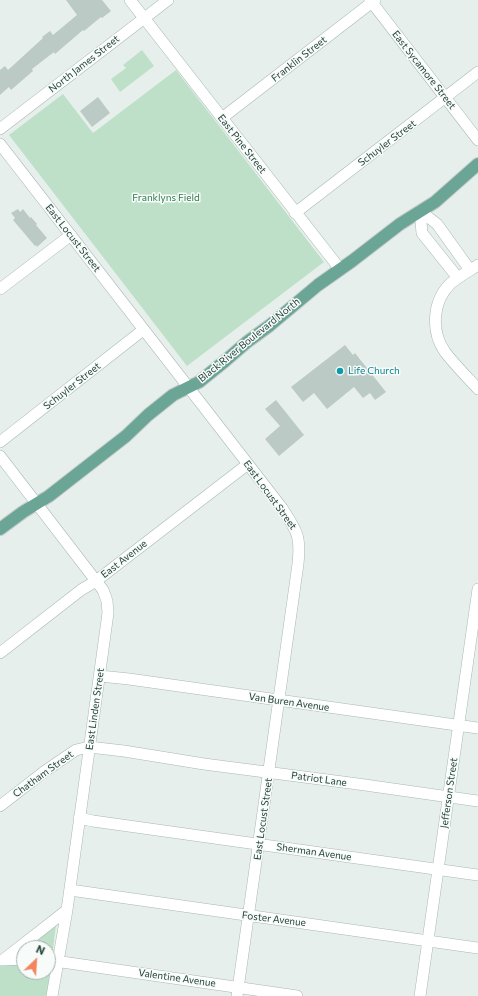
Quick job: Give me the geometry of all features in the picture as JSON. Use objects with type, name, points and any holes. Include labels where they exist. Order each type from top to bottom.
[{"type":"main road","name":"Black River Boulevard North","points":[[0,529],[23,512],[37,504],[126,436],[148,414],[173,395],[199,382],[220,366],[247,342],[269,326],[318,285],[400,224],[435,202],[478,164]]},
{"type":"street","name":"East Pine Street","points":[[130,0],[340,269]]},
{"type":"street","name":"North James Street","points":[[0,128],[168,0]]},
{"type":"street","name":"East Sycamore Street","points":[[372,1],[478,140]]},
{"type":"street","name":"Franklin Street","points":[[222,118],[372,1]]},
{"type":"street","name":"Schuyler Street","points":[[295,213],[478,72]]},
{"type":"street","name":"East Locust Street","points":[[0,144],[286,514],[294,526],[299,539],[298,564],[238,991]]},
{"type":"street","points":[[420,211],[437,224],[474,268],[449,285],[436,310],[435,322],[438,338],[445,352],[478,389]]},
{"type":"street","points":[[420,211],[422,233],[458,278]]},
{"type":"street","points":[[0,290],[71,235]]},
{"type":"street","name":"Schuyler Street","points":[[0,442],[143,330]]},
{"type":"street","name":"East Linden Street","points":[[0,456],[103,590],[107,601],[108,613],[100,676],[70,890],[67,910],[56,950]]},
{"type":"street","name":"East Avenue","points":[[0,653],[248,464]]},
{"type":"street","name":"Jefferson Street","points":[[420,996],[478,590]]},
{"type":"street","name":"Van Buren Avenue","points":[[100,676],[478,728]]},
{"type":"street","name":"Patriot Lane","points":[[89,747],[478,801]]},
{"type":"street","name":"Chatham Street","points":[[0,806],[45,771],[76,750],[89,747]]},
{"type":"street","name":"Sherman Avenue","points":[[80,818],[478,875]]},
{"type":"street","name":"Foster Avenue","points":[[70,890],[478,948]]},
{"type":"street","points":[[2,961],[67,910]]},
{"type":"street","points":[[2,961],[16,960]]},
{"type":"street","name":"Valentine Avenue","points":[[56,961],[238,991],[297,996]]},
{"type":"street","name":"East Linden Street","points":[[52,980],[52,996]]},
{"type":"green space","points":[[142,50],[154,66],[120,92],[111,79],[126,68],[123,65]]},
{"type":"green space","name":"Franklyns Field","points":[[176,70],[324,262],[187,366],[9,135],[63,94],[93,133]]},
{"type":"green space","points":[[57,917],[54,940],[28,940]]},
{"type":"green space","points":[[16,950],[16,980],[49,980],[47,996],[0,996],[0,963]]},
{"type":"building","points":[[66,0],[102,0],[111,11],[84,31],[83,30],[55,54],[54,52],[32,69],[33,71],[11,90],[9,87],[0,95],[0,70],[5,66],[8,70],[43,38],[42,37],[50,31],[53,35],[77,15]]},
{"type":"building","points":[[98,97],[110,113],[92,127],[80,111]]},
{"type":"building","points":[[18,209],[20,212],[23,209],[30,218],[31,217],[47,238],[37,247],[13,220],[15,218],[11,213]]},
{"type":"building","name":"Life Church","points":[[345,345],[353,355],[355,353],[386,392],[375,400],[370,393],[363,398],[354,387],[327,409],[314,393],[303,402],[291,387]]},
{"type":"building","points":[[276,400],[304,435],[279,456],[265,439],[280,426],[265,409]]},
{"type":"place","name":"Life Church","points":[[340,371]]}]
